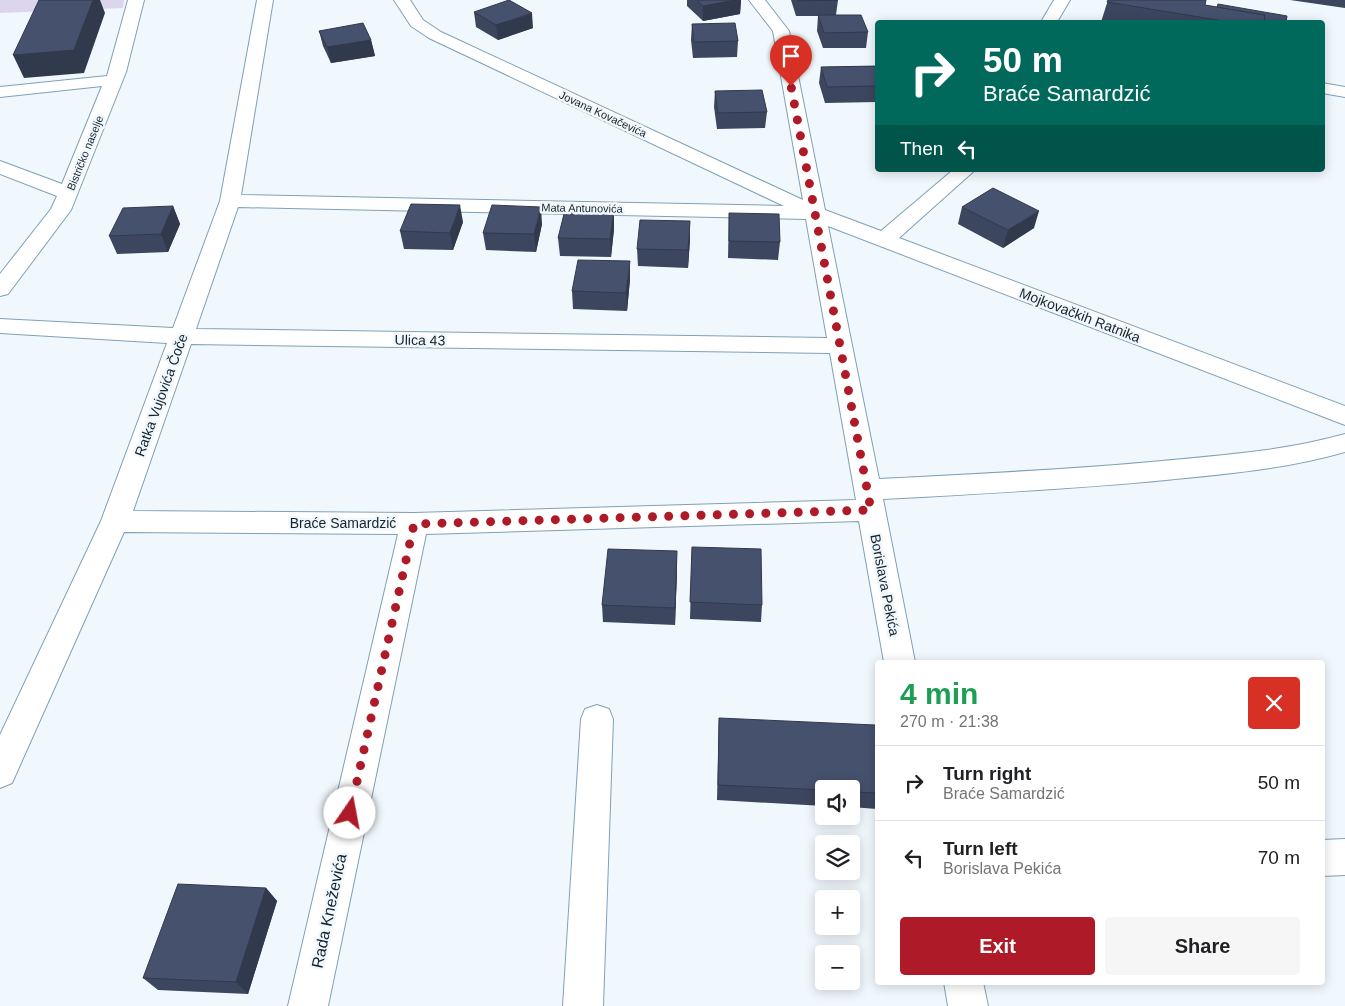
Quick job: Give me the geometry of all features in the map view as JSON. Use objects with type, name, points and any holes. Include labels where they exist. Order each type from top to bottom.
[{"type":"street","name":"Bistričko naselje","points":[[0,289],[62,210],[114,80],[136,0]]},
{"type":"street","name":"Ratka Vujovića Čoče","points":[[0,772],[115,521],[230,201],[265,0]]},
{"type":"street","name":"Jovana Kovačevića","points":[[402,0],[417,23],[435,35],[814,214]]},
{"type":"street","name":"Borislava Pekića","points":[[757,0],[781,31],[900,660]]},
{"type":"street","points":[[1050,20],[1062,0]]},
{"type":"street","points":[[0,92],[114,80]]},
{"type":"street","points":[[1325,89],[1345,92]]},
{"type":"street","points":[[0,166],[68,193]]},
{"type":"street","points":[[884,240],[963,172]]},
{"type":"street","name":"Mata Antunovića","points":[[230,201],[814,214]]},
{"type":"street","name":"Mojkovačkih Ratnika","points":[[814,214],[1345,416]]},
{"type":"street","name":"Ulica 43","points":[[0,326],[183,336],[841,346]]},
{"type":"street","name":"Braće Samardzić","points":[[115,521],[414,524],[869,500],[1264,462],[1316,453],[1345,444]]},
{"type":"street","name":"Rada Kneževića","points":[[308,1006],[414,524]]},
{"type":"street","points":[[583,1006],[597,719]]},
{"type":"street","points":[[1325,858],[1345,858]]},
{"type":"street","points":[[964,985],[968,1006]]},
{"type":"shaded area","points":[[0,0],[124,0],[123,8],[0,13]]},
{"type":"building","points":[[39,0],[93,0],[74,50],[13,55]]},
{"type":"building","points":[[509,0],[532,13],[496,25],[474,12]]},
{"type":"building","points":[[697,0],[736,0],[703,6]]},
{"type":"building","points":[[797,0],[838,0],[797,1]]},
{"type":"building","points":[[1108,0],[1206,0],[1205,5],[1265,15],[1264,20],[1218,20],[1107,2]]},
{"type":"building","points":[[1218,4],[1287,16],[1286,20],[1264,20],[1265,15],[1217,7]]},
{"type":"building","points":[[818,15],[861,15],[868,32],[824,33]]},
{"type":"building","points":[[363,23],[371,40],[327,47],[319,31]]},
{"type":"building","points":[[735,23],[738,41],[694,42],[692,24]]},
{"type":"building","points":[[875,66],[875,86],[827,87],[821,67]]},
{"type":"building","points":[[762,90],[767,112],[718,113],[715,91]]},
{"type":"building","points":[[993,188],[1039,211],[1008,230],[962,207]]},
{"type":"building","points":[[411,204],[460,205],[450,233],[400,231]]},
{"type":"building","points":[[492,205],[541,207],[534,234],[483,233]]},
{"type":"building","points":[[173,206],[161,234],[109,236],[123,208]]},
{"type":"building","points":[[565,210],[614,211],[610,239],[558,238]]},
{"type":"building","points":[[729,213],[779,214],[780,242],[729,241]]},
{"type":"building","points":[[640,220],[690,221],[688,250],[637,249]]},
{"type":"building","points":[[578,260],[630,261],[626,293],[572,291]]},
{"type":"building","points":[[692,547],[761,549],[762,605],[690,602]]},
{"type":"building","points":[[608,549],[677,551],[675,608],[602,605]]},
{"type":"building","points":[[719,718],[875,725],[875,793],[860,792],[860,780],[815,780],[815,790],[718,785]]},
{"type":"building","points":[[178,884],[266,888],[236,982],[143,978]]},
{"type":"route","points":[[350,813],[414,524],[871,510],[791,86]]}]
